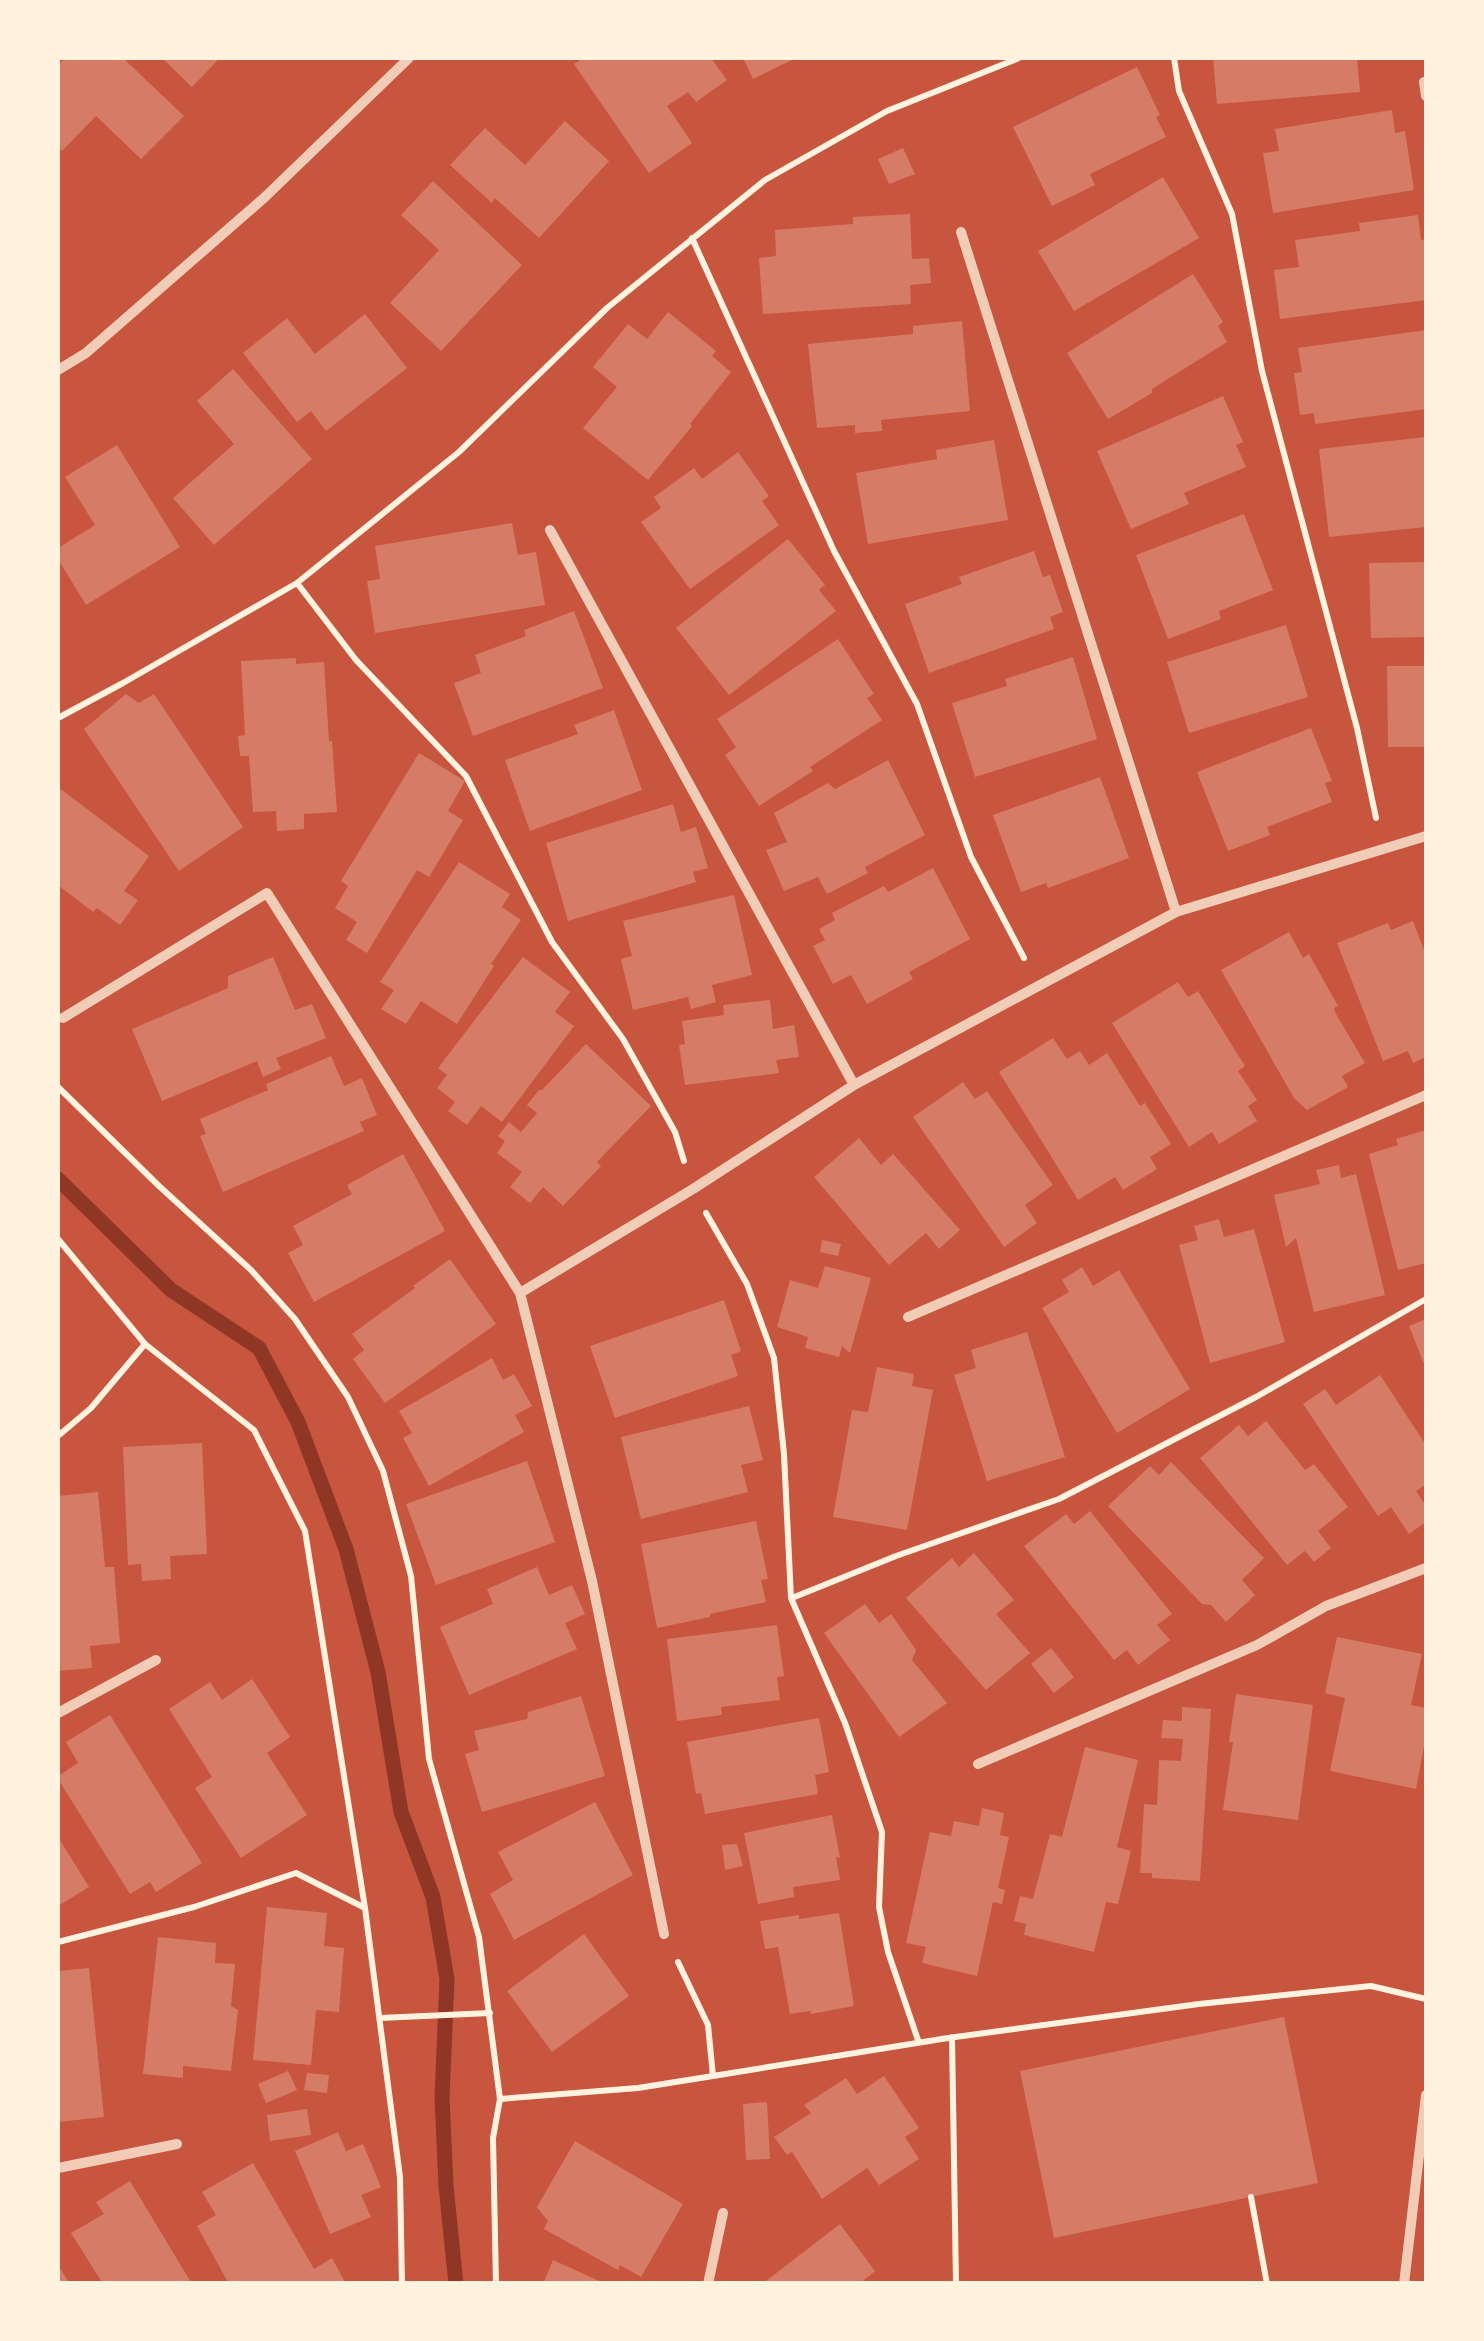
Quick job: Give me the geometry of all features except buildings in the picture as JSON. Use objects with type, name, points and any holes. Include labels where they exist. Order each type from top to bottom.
[{"type":"street","points":[[58,370],[86,353],[266,198],[409,58]]},
{"type":"street","points":[[1424,82],[1426,96]]},
{"type":"street","points":[[961,232],[1176,912]]},
{"type":"street","points":[[550,530],[854,1085]]},
{"type":"street","points":[[520,1293],[693,1189],[854,1085],[1176,912],[1426,836]]},
{"type":"street","points":[[63,1018],[267,892],[520,1293],[592,1581],[664,1934]]},
{"type":"street","points":[[908,1316],[1426,1095]]},
{"type":"street","points":[[978,1764],[1257,1645],[1326,1606],[1426,1568]]},
{"type":"street","points":[[58,1713],[156,1660]]},
{"type":"street","points":[[1404,2284],[1426,2095]]},
{"type":"street","points":[[58,2168],[177,2144]]},
{"type":"street","points":[[708,2284],[722,2214]]},
{"type":"path","points":[[1174,58],[1179,92],[1232,214],[1262,371],[1357,728],[1383,849]]},
{"type":"path","points":[[692,238],[834,551],[917,704],[971,858],[1039,986]]},
{"type":"path","points":[[58,718],[297,583]]},
{"type":"path","points":[[58,1087],[251,1270],[295,1319],[348,1397],[383,1470],[411,1576],[428,1759],[479,1937],[490,2013],[500,2099],[493,2138],[496,2284]]},
{"type":"path","points":[[693,1189],[747,1284],[774,1358],[784,1454],[791,1598],[845,1723],[882,1832],[879,1907],[888,1952],[918,2042]]},
{"type":"path","points":[[58,1239],[146,1344],[254,1430],[305,1531],[380,2018],[400,2177],[402,2284]]},
{"type":"path","points":[[791,1598],[896,1556],[1059,1499],[1256,1397],[1426,1298]]},
{"type":"path","points":[[58,1436],[91,1408],[146,1344]]},
{"type":"path","points":[[58,1942],[194,1906],[296,1873],[365,1908]]},
{"type":"path","points":[[664,1934],[708,2025],[713,2076]]},
{"type":"path","points":[[500,2099],[638,2088],[918,2042],[1199,2004],[1371,1986],[1426,1998]]},
{"type":"path","points":[[380,2018],[490,2013]]},
{"type":"path","points":[[952,2037],[956,2284]]},
{"type":"path","points":[[1251,2197],[1267,2284]]},
{"type":"waterway","points":[[58,1179],[171,1290],[259,1348],[298,1422],[346,1549],[378,1672],[401,1812],[433,1897],[447,1979],[442,2098],[456,2284]]}]
